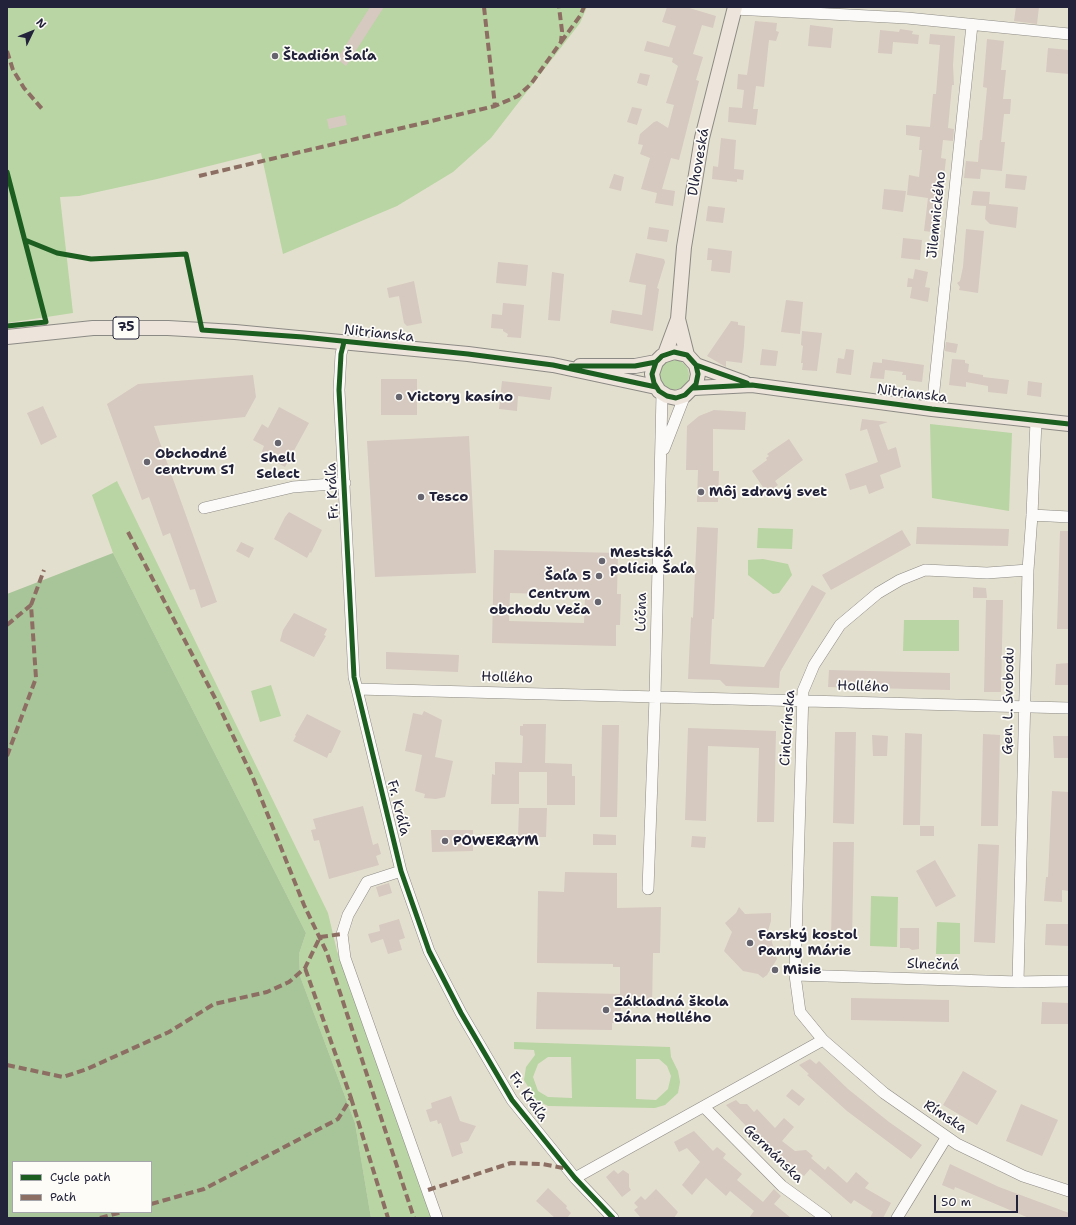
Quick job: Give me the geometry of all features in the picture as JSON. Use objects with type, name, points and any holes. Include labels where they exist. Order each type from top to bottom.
[{"type":"main road","name":"Dlhoveská","points":[[661,358],[678,319],[684,247],[702,138],[734,8]]},
{"type":"main road","name":"Dlhoveská","points":[[678,319],[691,360]]},
{"type":"main road","name":"Nitrianska","points":[[7,337],[93,328],[202,330],[303,337],[468,354],[553,366],[659,390],[671,398],[690,392],[752,385],[932,409],[1069,424]]},
{"type":"main road","name":"Nitrianska","points":[[553,366],[635,366],[661,358],[674,352],[752,385]]},
{"type":"main road","points":[[659,390],[652,374],[661,358]]},
{"type":"main road","points":[[690,392],[698,379],[691,360]]},
{"type":"street","points":[[734,8],[907,13],[972,25],[1069,34]]},
{"type":"street","name":"Jilemnického","points":[[932,409],[972,25]]},
{"type":"street","name":"Fr. Kráľa","points":[[344,342],[341,354],[339,390],[354,677],[401,871],[429,950],[462,1013],[512,1100],[575,1178],[613,1218]]},
{"type":"street","name":"Lúčna","points":[[655,697],[661,455],[659,390]]},
{"type":"street","name":"Lúčna","points":[[661,455],[690,392]]},
{"type":"street","name":"Gen. L. Svobodu","points":[[1018,982],[1023,708],[1028,570],[1036,421]]},
{"type":"street","points":[[204,508],[293,487],[345,483]]},
{"type":"street","points":[[1032,515],[1069,517]]},
{"type":"street","name":"Cintorínska","points":[[823,1040],[800,1012],[796,975],[803,691],[814,665],[840,625],[878,593],[900,580],[925,570],[988,572],[1028,570]]},
{"type":"street","name":"Hollého","points":[[357,689],[803,700],[1023,708],[1069,708]]},
{"type":"street","points":[[648,889],[655,697]]},
{"type":"street","points":[[401,871],[367,882],[348,916],[342,934],[345,958],[437,1218]]},
{"type":"street","name":"Slnečná","points":[[796,975],[1018,982],[1069,981]]},
{"type":"street","points":[[575,1178],[704,1108],[823,1040]]},
{"type":"street","name":"Rímska","points":[[823,1040],[884,1094],[946,1138],[1023,1176],[1069,1190]]},
{"type":"street","name":"Germánska","points":[[704,1108],[782,1186],[826,1218]]},
{"type":"street","points":[[897,1218],[946,1138]]},
{"type":"green space","points":[[7,7],[587,7],[580,23],[491,138],[453,172],[397,206],[283,254],[261,153],[157,179],[79,196],[60,197],[73,313],[7,323]]},
{"type":"green space","points":[[674,360],[685,364],[689,375],[685,386],[674,390],[663,386],[659,375],[663,364]]},
{"type":"green space","points":[[930,424],[1012,433],[1009,511],[932,498]]},
{"type":"green space","points":[[117,481],[328,913],[337,951],[438,1218],[371,1218],[355,1123],[300,976],[299,954],[306,933],[113,553],[92,495]]},
{"type":"green space","points":[[758,528],[793,529],[792,549],[757,548]]},
{"type":"green space","points":[[113,553],[306,933],[299,954],[300,976],[355,1123],[371,1218],[7,1218],[7,594]]},
{"type":"green space","points":[[763,559],[788,564],[792,575],[779,593],[773,594],[748,575],[748,560]]},
{"type":"green space","points":[[904,620],[959,620],[959,651],[903,651]]},
{"type":"green space","points":[[271,685],[281,716],[260,722],[251,691]]},
{"type":"green space","points":[[871,896],[898,897],[897,947],[870,946]]},
{"type":"green space","points":[[937,922],[960,923],[960,954],[936,954]]},
{"type":"green space","points":[[514,1042],[670,1047],[671,1057],[678,1071],[680,1082],[678,1093],[665,1105],[655,1108],[548,1106],[536,1100],[524,1080],[526,1067],[535,1055],[534,1050],[514,1049]],"holes":[[[548,1057],[571,1057],[572,1098],[548,1097],[538,1091],[533,1077],[538,1064]],[[636,1059],[659,1059],[667,1066],[671,1076],[668,1089],[656,1100],[636,1099]]]},
{"type":"building","points":[[370,7],[384,7],[346,66],[337,59]]},
{"type":"building","points":[[667,7],[686,7],[716,16],[713,28],[702,25],[693,54],[703,57],[696,80],[699,81],[679,160],[671,158],[662,189],[675,191],[673,206],[655,203],[657,193],[641,189],[650,158],[640,154],[643,145],[638,144],[640,134],[654,122],[657,121],[668,128],[674,105],[666,103],[678,66],[672,62],[673,58],[644,51],[647,41],[669,47],[676,26],[662,22]]},
{"type":"building","points":[[1016,7],[1039,7],[1037,24],[1014,21]]},
{"type":"building","points":[[755,21],[777,23],[776,31],[779,32],[776,41],[769,40],[764,87],[756,86],[753,109],[758,109],[756,125],[728,122],[729,107],[742,108],[744,90],[737,89],[738,74],[747,75]]},
{"type":"building","points":[[810,25],[833,28],[831,48],[808,46]]},
{"type":"building","points":[[900,29],[913,31],[912,34],[919,35],[918,44],[893,42],[892,54],[878,53],[880,30],[899,32]]},
{"type":"building","points":[[930,34],[955,36],[953,65],[954,85],[952,85],[948,128],[954,129],[953,141],[943,140],[941,158],[946,159],[944,176],[937,175],[935,192],[942,193],[939,233],[924,231],[928,198],[907,195],[909,175],[919,177],[922,150],[919,150],[920,137],[906,135],[906,125],[930,127],[933,94],[936,94],[940,45],[929,44]]},
{"type":"building","points":[[987,39],[1004,41],[1001,70],[1006,70],[1003,99],[1011,99],[1010,114],[1004,114],[1001,142],[1005,142],[1002,171],[981,169],[980,179],[964,178],[966,161],[978,162],[980,140],[982,140],[987,88],[983,87]]},
{"type":"building","points":[[1048,48],[1069,50],[1069,74],[1046,72]]},
{"type":"building","points":[[640,73],[650,75],[647,86],[637,83]]},
{"type":"building","points":[[632,107],[642,109],[637,125],[627,122]]},
{"type":"building","points":[[345,115],[347,125],[329,129],[327,119]]},
{"type":"building","points":[[721,138],[736,140],[734,169],[744,170],[743,180],[737,179],[737,182],[712,179],[713,166],[718,167]]},
{"type":"building","points":[[614,174],[624,177],[621,191],[609,188]]},
{"type":"building","points":[[1006,174],[1027,176],[1025,190],[1005,188]]},
{"type":"building","points":[[884,189],[906,191],[903,212],[882,209]]},
{"type":"building","points":[[973,191],[990,192],[989,204],[1018,207],[1016,228],[990,224],[985,219],[986,206],[971,205]]},
{"type":"building","points":[[708,206],[725,208],[723,223],[706,221]]},
{"type":"building","points":[[649,227],[669,230],[667,242],[647,239]]},
{"type":"building","points":[[966,229],[984,231],[978,293],[959,290],[960,287],[957,283],[960,281],[963,267]]},
{"type":"building","points":[[903,238],[922,240],[920,260],[901,258]]},
{"type":"building","points":[[708,248],[732,251],[730,273],[711,271],[712,260],[707,260]]},
{"type":"building","points":[[636,253],[664,259],[665,262],[657,288],[659,289],[653,331],[610,323],[612,310],[642,315],[646,285],[629,282]]},
{"type":"building","points":[[498,262],[528,265],[526,286],[496,283]]},
{"type":"building","points":[[915,269],[928,272],[925,287],[930,288],[928,302],[910,298],[912,287],[907,287],[908,278],[913,279]]},
{"type":"building","points":[[552,272],[564,274],[560,321],[548,320]]},
{"type":"building","points":[[414,281],[422,323],[407,326],[404,323],[399,296],[389,298],[387,288]]},
{"type":"building","points":[[786,300],[803,302],[800,334],[781,332]]},
{"type":"building","points":[[503,303],[524,305],[521,338],[507,337],[508,334],[503,331],[503,329],[491,328],[492,314],[502,315]]},
{"type":"building","points":[[731,321],[738,322],[738,325],[745,326],[744,346],[742,363],[726,361],[726,367],[707,356]]},
{"type":"building","points":[[802,331],[822,333],[817,371],[802,370]]},
{"type":"building","points":[[946,342],[958,344],[956,353],[945,351]]},
{"type":"building","points":[[762,349],[778,351],[776,366],[760,365]]},
{"type":"building","points":[[846,349],[854,350],[851,375],[836,373],[838,358],[844,359]]},
{"type":"building","points":[[882,359],[924,365],[922,382],[906,380],[906,375],[902,375],[903,372],[885,370],[884,379],[870,378],[873,362],[882,363]]},
{"type":"building","points":[[952,359],[965,360],[965,363],[969,364],[968,372],[983,375],[983,377],[1009,380],[1007,394],[988,392],[988,386],[966,382],[966,387],[949,385]]},
{"type":"building","name":"Obchodné centrum S1","points":[[253,375],[256,397],[245,417],[154,426],[217,602],[201,608],[195,589],[190,590],[170,533],[163,536],[149,497],[142,500],[107,404],[138,384]]},
{"type":"building","name":"Victory kasíno","points":[[381,379],[417,379],[417,415],[381,415]]},
{"type":"building","points":[[502,381],[552,387],[550,400],[518,396],[517,411],[499,409]]},
{"type":"building","points":[[1028,381],[1042,383],[1041,397],[1027,395]]},
{"type":"building","points":[[43,406],[57,437],[41,445],[27,413]]},
{"type":"building","points":[[279,407],[309,423],[285,467],[261,454],[264,446],[253,440],[262,424],[268,428]]},
{"type":"building","points":[[714,410],[746,412],[745,430],[713,429],[713,471],[719,471],[718,502],[697,502],[698,470],[686,470],[687,426],[699,416]]},
{"type":"building","points":[[862,419],[888,422],[879,425],[888,450],[896,447],[901,467],[880,475],[884,488],[869,494],[866,485],[850,490],[845,474],[878,462],[867,429],[860,431]]},
{"type":"building","name":"Tesco","points":[[469,436],[476,573],[375,577],[367,441]]},
{"type":"building","points":[[789,439],[803,460],[775,481],[778,485],[767,493],[752,471],[767,460],[766,458],[769,456],[767,454]]},
{"type":"building","points":[[289,512],[322,530],[307,558],[274,539]]},
{"type":"building","points":[[697,527],[718,528],[714,619],[712,619],[710,664],[764,667],[812,585],[826,593],[780,672],[779,688],[726,686],[720,680],[688,679],[691,617],[693,618]]},
{"type":"building","points":[[917,527],[1009,529],[1008,546],[916,544]]},
{"type":"building","points":[[902,530],[911,545],[831,590],[822,575]]},
{"type":"building","points":[[1060,531],[1069,531],[1069,629],[1057,629]]},
{"type":"building","points":[[241,542],[254,548],[249,558],[236,551]]},
{"type":"building","name":"Centrum obchodu Veča","points":[[494,550],[618,553],[617,594],[621,594],[620,625],[616,625],[616,646],[492,643]],"holes":[[[510,593],[585,595],[584,623],[509,621]]]},
{"type":"building","points":[[973,587],[986,588],[987,598],[973,598]]},
{"type":"building","points":[[986,600],[1003,600],[1001,692],[984,692]]},
{"type":"building","points":[[294,613],[327,629],[324,635],[326,636],[314,657],[280,641],[283,630]]},
{"type":"building","points":[[386,652],[459,655],[458,672],[386,669]]},
{"type":"building","points":[[1069,663],[1069,685],[1055,685],[1056,664]]},
{"type":"building","points":[[829,670],[950,673],[950,690],[872,688],[872,679],[857,679],[857,688],[828,687]]},
{"type":"building","points":[[424,711],[442,720],[435,757],[453,761],[445,797],[436,799],[424,798],[425,794],[415,791],[422,755],[405,751],[413,713],[422,715]]},
{"type":"building","points":[[307,714],[341,731],[331,753],[329,753],[327,758],[293,741]]},
{"type":"building","points":[[523,724],[546,724],[545,763],[572,764],[572,776],[575,776],[575,805],[547,805],[547,772],[519,772],[519,804],[491,804],[492,774],[495,775],[495,762],[522,763],[523,736],[520,735],[520,726],[523,726]]},
{"type":"building","points":[[602,725],[619,725],[617,817],[600,817]]},
{"type":"building","points":[[688,728],[776,731],[774,822],[757,822],[759,748],[708,746],[706,821],[685,820]]},
{"type":"building","points":[[835,732],[856,732],[854,824],[833,823]]},
{"type":"building","points":[[905,733],[922,734],[920,825],[903,825]]},
{"type":"building","points":[[983,734],[1000,735],[998,826],[981,826]]},
{"type":"building","points":[[872,735],[888,736],[887,756],[873,756]]},
{"type":"building","points":[[1053,736],[1069,736],[1069,758],[1054,758]]},
{"type":"building","points":[[1052,791],[1069,792],[1069,891],[1062,890],[1062,902],[1044,901],[1046,877],[1048,877]]},
{"type":"building","points":[[363,806],[373,845],[378,843],[381,854],[376,856],[379,865],[329,879],[319,840],[314,841],[311,830],[316,829],[313,819]]},
{"type":"building","points":[[519,808],[547,808],[546,837],[518,837]]},
{"type":"building","points":[[920,826],[934,826],[934,836],[920,836]]},
{"type":"building","points":[[431,830],[473,830],[473,851],[432,852]]},
{"type":"building","points":[[593,834],[616,835],[616,845],[593,845]]},
{"type":"building","points":[[692,836],[706,837],[705,848],[691,847]]},
{"type":"building","points":[[833,842],[854,842],[852,940],[831,940]]},
{"type":"building","points":[[978,844],[999,845],[995,943],[974,942]]},
{"type":"building","points":[[935,860],[956,896],[936,907],[916,871]]},
{"type":"building","points":[[565,872],[617,873],[617,908],[661,907],[660,953],[653,953],[652,1008],[621,1008],[620,1023],[612,1023],[612,1030],[536,1029],[537,992],[620,994],[620,967],[613,967],[613,964],[537,963],[538,891],[564,892]]},
{"type":"building","points":[[389,883],[392,893],[379,897],[376,887]]},
{"type":"building","name":"Farský kostol Panny Márie","points":[[739,907],[745,914],[771,913],[771,921],[767,934],[771,939],[777,959],[767,975],[763,978],[758,974],[743,971],[724,951],[732,932],[725,923],[736,913]]},
{"type":"building","points":[[399,919],[405,938],[399,940],[402,950],[388,954],[383,939],[371,943],[368,934],[380,931],[379,925]]},
{"type":"building","points":[[1046,924],[1069,924],[1069,946],[1045,945]]},
{"type":"building","points":[[900,928],[919,928],[919,949],[912,950],[909,948],[900,948]]},
{"type":"building","points":[[851,998],[949,1000],[949,1022],[851,1020]]},
{"type":"building","points":[[1042,1002],[1069,1003],[1069,1024],[1041,1024]]},
{"type":"building","points":[[810,1059],[816,1064],[819,1061],[848,1089],[889,1122],[922,1145],[911,1159],[847,1111],[807,1075],[809,1074],[799,1065]]},
{"type":"building","points":[[963,1071],[997,1091],[977,1125],[943,1105]]},
{"type":"building","points":[[792,1089],[805,1099],[799,1106],[786,1096]]},
{"type":"building","points":[[451,1096],[460,1121],[476,1126],[468,1141],[460,1143],[463,1153],[452,1157],[441,1123],[438,1124],[437,1120],[430,1122],[426,1110],[432,1108],[431,1103]]},
{"type":"building","points":[[736,1100],[740,1104],[747,1104],[754,1112],[757,1109],[775,1128],[784,1118],[794,1127],[782,1141],[795,1151],[806,1150],[813,1156],[811,1158],[825,1170],[828,1166],[847,1183],[856,1172],[869,1183],[865,1188],[891,1203],[883,1218],[870,1218],[873,1212],[854,1200],[851,1204],[810,1169],[804,1176],[789,1164],[763,1142],[765,1141],[750,1126],[748,1128],[726,1105]]},
{"type":"building","points":[[1021,1104],[1058,1120],[1042,1156],[1006,1141]]},
{"type":"building","points":[[694,1131],[713,1151],[717,1147],[726,1154],[723,1158],[742,1174],[737,1180],[763,1202],[774,1189],[781,1196],[774,1204],[791,1218],[749,1218],[754,1211],[730,1191],[726,1196],[706,1178],[692,1195],[682,1185],[700,1162],[687,1148],[679,1152],[674,1142]]},
{"type":"building","points":[[950,1164],[999,1187],[1069,1213],[1069,1218],[1029,1218],[955,1187],[954,1190],[942,1185]]},
{"type":"building","points":[[614,1170],[618,1174],[623,1170],[629,1174],[629,1187],[631,1190],[622,1197],[606,1177]]},
{"type":"building","points":[[548,1188],[567,1206],[566,1208],[571,1213],[567,1218],[555,1218],[536,1201]]},
{"type":"building","points":[[656,1189],[678,1212],[674,1218],[641,1218],[634,1210],[638,1207],[634,1203],[641,1196],[645,1200]]},
{"type":"marked path","points":[[484,7],[495,106],[518,96],[531,84],[561,42],[562,31],[559,7]]},
{"type":"marked path","points":[[561,42],[580,16],[584,7]]},
{"type":"marked path","points":[[7,51],[13,70],[24,88],[43,110]]},
{"type":"marked path","points":[[199,176],[495,106]]},
{"type":"marked path","points":[[128,532],[216,700],[253,778],[304,905],[327,953],[414,1218]]},
{"type":"marked path","points":[[7,756],[36,678],[31,605],[44,570]]},
{"type":"marked path","points":[[7,625],[31,605]]},
{"type":"marked path","points":[[320,937],[342,934]]},
{"type":"marked path","points":[[7,1065],[63,1077],[87,1069],[169,1032],[214,1004],[267,992],[289,982],[305,968],[320,937]]},
{"type":"marked path","points":[[152,1204],[204,1189],[338,1119],[351,1098],[305,968]]},
{"type":"marked path","points":[[351,1098],[388,1218]]},
{"type":"marked path","points":[[428,1190],[511,1163],[542,1164],[568,1169]]},
{"type":"marked path","points":[[100,1218],[118,1213]]},
{"type":"cycle path","points":[[7,172],[46,322],[7,326]]},
{"type":"cycle path","points":[[25,240],[57,253],[91,259],[186,254],[202,330],[303,337],[468,354],[553,365],[656,387]]},
{"type":"cycle path","points":[[344,342],[341,354],[339,390],[354,677],[401,871],[429,951],[461,1013],[512,1100],[575,1178],[613,1218]]},
{"type":"cycle path","points":[[696,365],[698,374],[696,384],[685,395],[676,398],[667,396],[659,391],[654,383],[652,374],[656,362],[662,356],[674,352],[687,355],[696,365],[747,383]]},
{"type":"cycle path","points":[[571,366],[635,366],[656,362]]},
{"type":"cycle path","points":[[694,388],[752,385],[932,409],[1069,424]]},
{"type":"place","name":"Štadión Šaľa","points":[[275,56]]},
{"type":"place","name":"Victory kasíno","points":[[399,397]]},
{"type":"place","name":"Shell Select","points":[[278,443]]},
{"type":"place","name":"Obchodné centrum S1","points":[[147,462]]},
{"type":"place","name":"Môj zdravý svet","points":[[701,492]]},
{"type":"place","name":"Tesco","points":[[421,497]]},
{"type":"place","name":"Mestská polícia Šaľa","points":[[602,561]]},
{"type":"place","name":"Šaľa 5","points":[[599,576]]},
{"type":"place","name":"Centrum obchodu Veča","points":[[598,602]]},
{"type":"place","name":"POWERGYM","points":[[445,841]]},
{"type":"place","name":"Farský kostol Panny Márie","points":[[750,943]]},
{"type":"place","name":"Misie","points":[[775,970]]},
{"type":"place","name":"Základná škola Jána Hollého","points":[[606,1010]]}]
